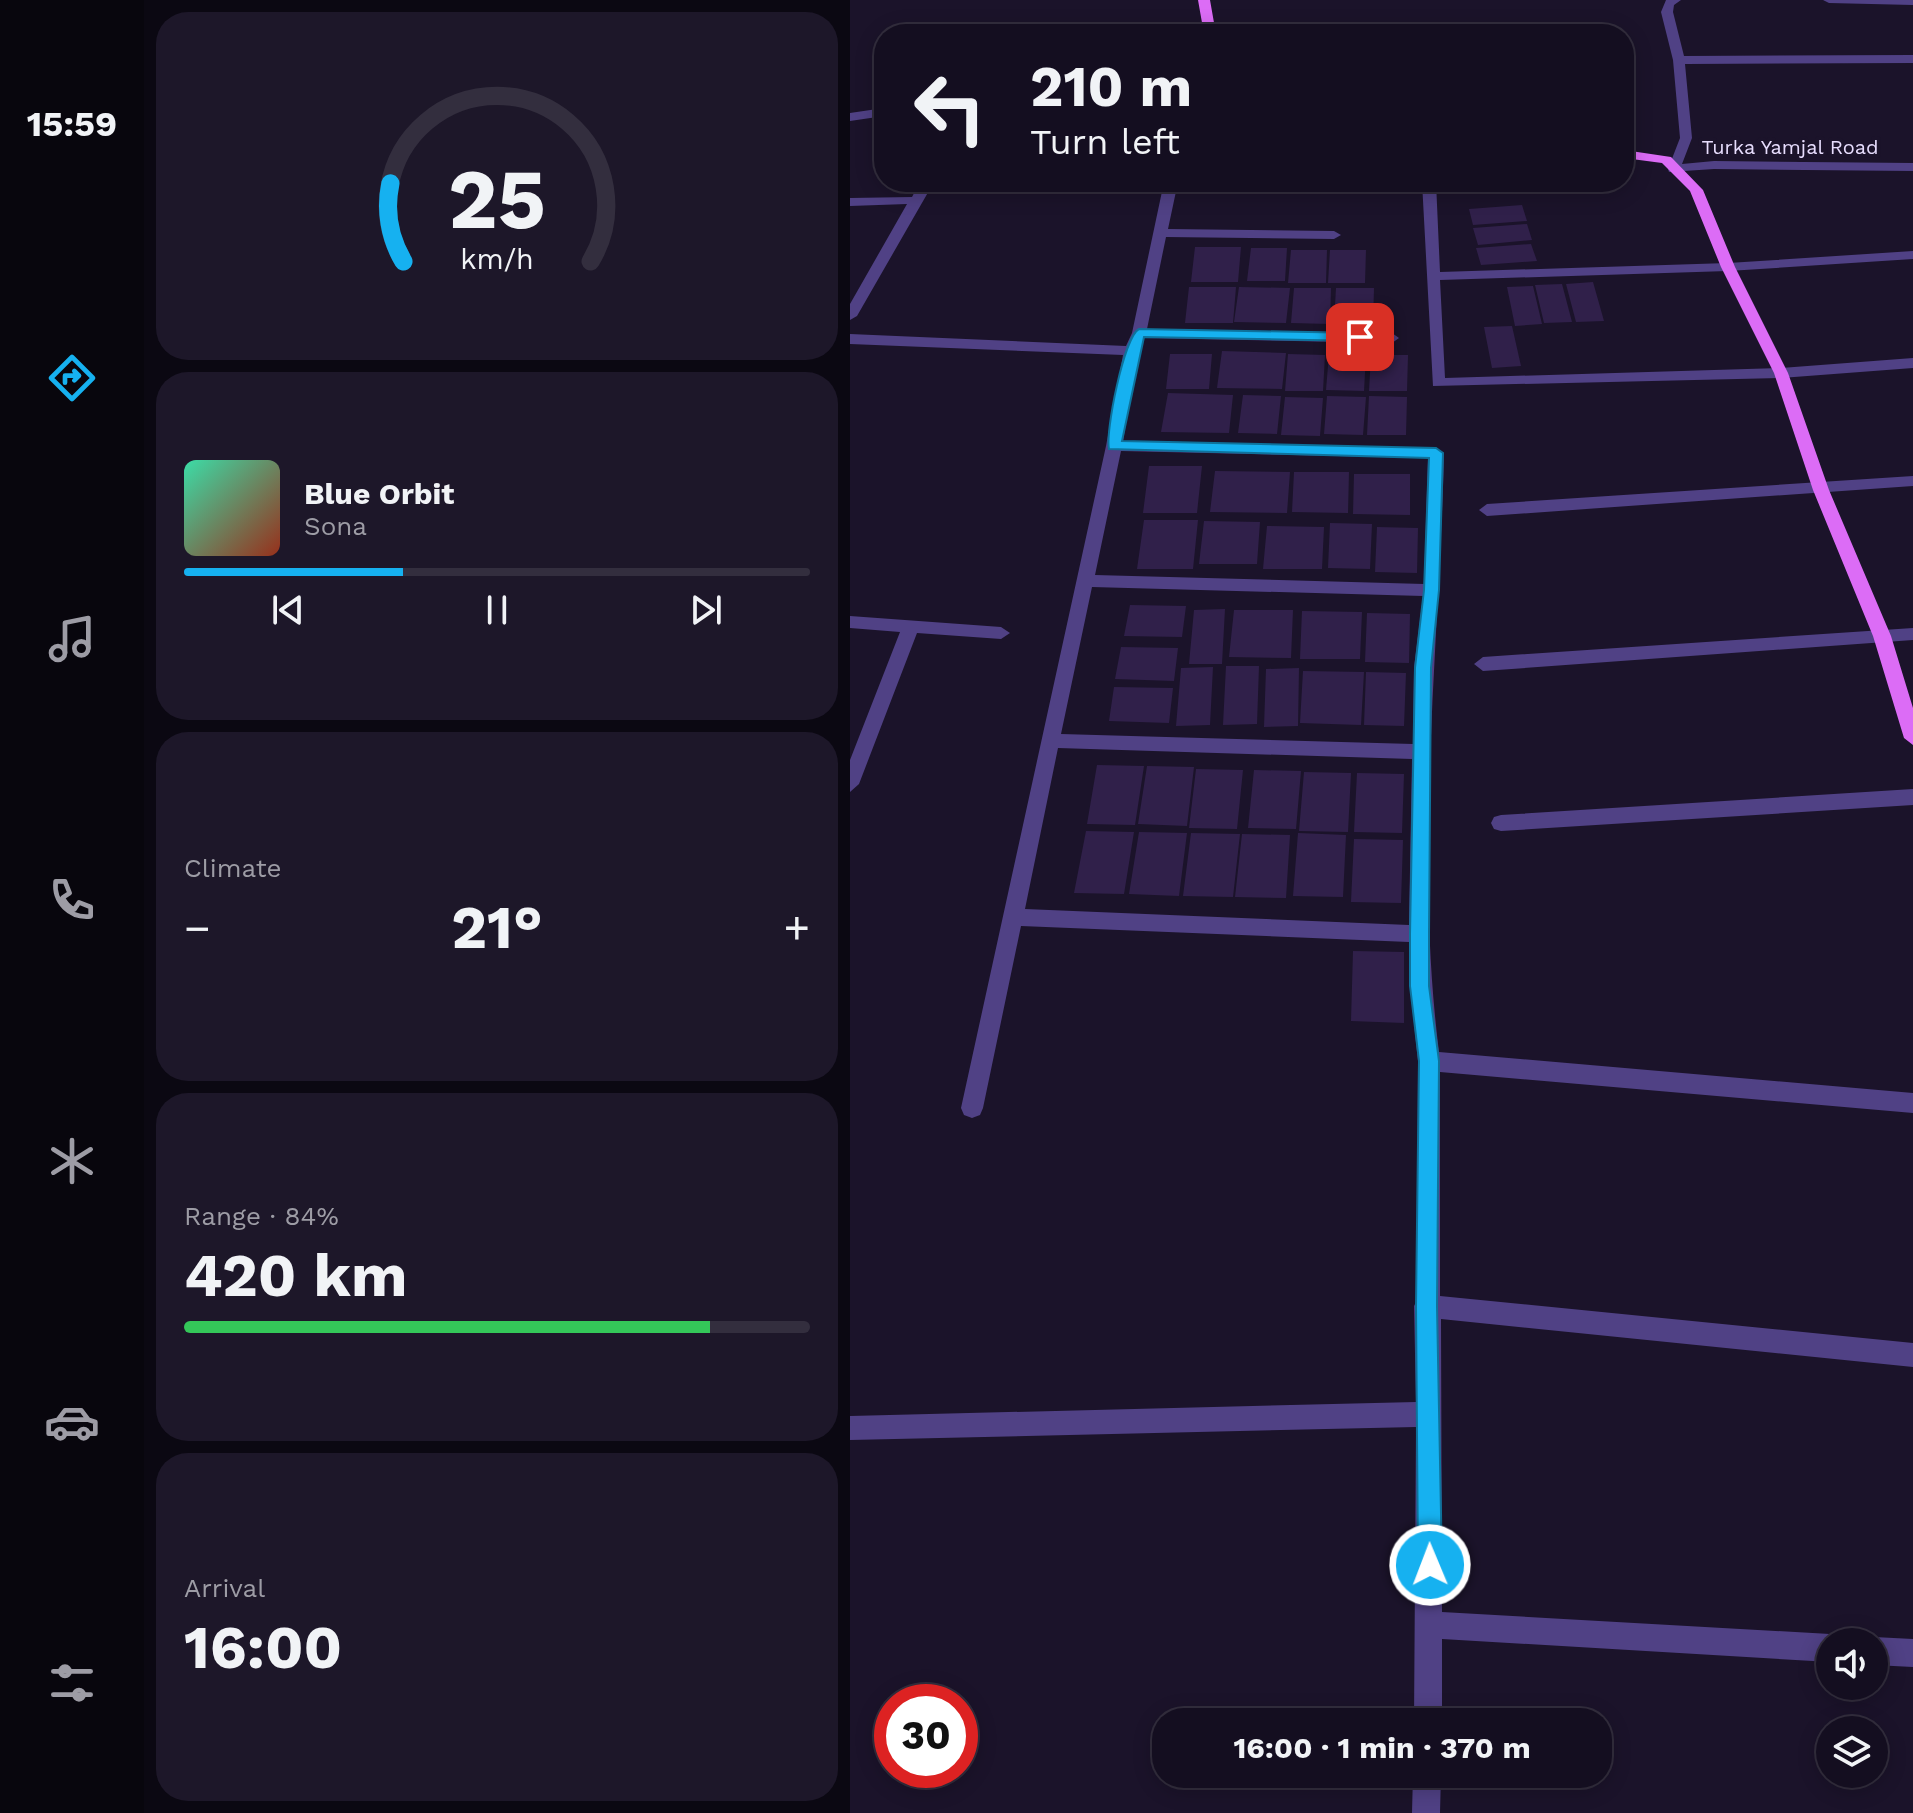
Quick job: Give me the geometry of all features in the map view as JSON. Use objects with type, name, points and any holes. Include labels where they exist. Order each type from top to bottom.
[{"type":"main road","points":[[1204,0],[1208,24]]},
{"type":"main road","name":"Turka Yamjal Road","points":[[1634,155],[1666,160],[1674,169]]},
{"type":"main road","points":[[1674,169],[1696,190],[1728,267],[1781,373],[1821,490],[1882,636],[1913,738]]},
{"type":"street","points":[[1674,169],[1686,138],[1679,60],[1667,12],[1669,3],[1675,0]]},
{"type":"street","points":[[1829,0],[1913,2]]},
{"type":"street","points":[[1679,60],[1913,59]]},
{"type":"street","points":[[850,117],[874,113]]},
{"type":"street","name":"Turka Yamjal Road","points":[[1674,169],[1714,165],[1913,167]]},
{"type":"street","points":[[850,316],[921,192]]},
{"type":"street","points":[[972,1108],[1114,446],[1131,351],[1139,333],[1169,192]]},
{"type":"street","points":[[1430,192],[1438,383],[1781,373],[1913,363]]},
{"type":"street","points":[[850,202],[884,199],[916,201]]},
{"type":"street","points":[[1160,233],[1334,235]]},
{"type":"street","points":[[1435,276],[1728,267],[1913,255]]},
{"type":"street","points":[[1139,333],[1392,338]]},
{"type":"street","points":[[850,339],[1131,351]]},
{"type":"street","points":[[1114,446],[1436,453],[1432,590],[1423,668],[1419,934],[1420,986],[1429,1061],[1426,1306],[1431,1625],[1428,1708]]},
{"type":"street","points":[[1487,510],[1821,490],[1913,481]]},
{"type":"street","points":[[1085,581],[1432,590]]},
{"type":"street","points":[[850,622],[1001,633]]},
{"type":"street","points":[[850,784],[911,627]]},
{"type":"street","points":[[1483,664],[1913,634]]},
{"type":"street","points":[[1051,741],[1424,752]]},
{"type":"street","points":[[1501,823],[1913,797]]},
{"type":"street","points":[[1014,917],[1419,934]]},
{"type":"street","points":[[1429,1061],[1913,1103]]},
{"type":"street","points":[[1426,1306],[1913,1355]]},
{"type":"street","points":[[850,1428],[1428,1414]]},
{"type":"street","points":[[1431,1625],[1816,1647]]},
{"type":"street","points":[[1888,1652],[1913,1653]]},
{"type":"street","points":[[1426,1813],[1427,1788]]},
{"type":"building","points":[[1522,205],[1527,221],[1473,225],[1469,209]]},
{"type":"building","points":[[1527,224],[1532,240],[1478,245],[1473,228]]},
{"type":"building","points":[[1531,244],[1537,261],[1481,265],[1476,248]]},
{"type":"building","points":[[1195,247],[1241,247],[1238,282],[1191,282]]},
{"type":"building","points":[[1251,248],[1287,248],[1285,281],[1247,281]]},
{"type":"building","points":[[1291,250],[1327,250],[1326,283],[1288,283]]},
{"type":"building","points":[[1330,250],[1366,250],[1365,283],[1328,283]]},
{"type":"building","points":[[1593,282],[1604,321],[1576,322],[1566,284]]},
{"type":"building","points":[[1562,284],[1572,322],[1544,323],[1535,285]]},
{"type":"building","points":[[1533,286],[1542,324],[1515,326],[1507,287]]},
{"type":"building","points":[[1189,287],[1236,287],[1233,323],[1185,323]]},
{"type":"building","points":[[1239,287],[1290,288],[1286,323],[1234,322]]},
{"type":"building","points":[[1294,288],[1331,288],[1330,324],[1291,323]]},
{"type":"building","points":[[1336,288],[1374,288],[1373,324],[1334,323]]},
{"type":"building","points":[[1512,326],[1521,366],[1492,368],[1484,327]]},
{"type":"building","points":[[1222,351],[1286,353],[1282,389],[1217,388]]},
{"type":"building","points":[[1170,354],[1212,354],[1209,389],[1166,389]]},
{"type":"building","points":[[1288,354],[1325,355],[1323,391],[1285,391]]},
{"type":"building","points":[[1329,354],[1366,355],[1364,391],[1326,390]]},
{"type":"building","points":[[1371,355],[1408,355],[1407,391],[1369,391]]},
{"type":"building","points":[[1168,393],[1233,395],[1229,433],[1161,432]]},
{"type":"building","points":[[1243,395],[1281,396],[1277,434],[1238,433]]},
{"type":"building","points":[[1327,396],[1366,397],[1363,435],[1324,434]]},
{"type":"building","points":[[1369,396],[1407,397],[1406,435],[1367,435]]},
{"type":"building","points":[[1285,397],[1323,398],[1320,436],[1281,435]]},
{"type":"building","points":[[1149,466],[1202,466],[1197,513],[1143,513]]},
{"type":"building","points":[[1215,471],[1290,472],[1287,513],[1210,512]]},
{"type":"building","points":[[1294,472],[1349,472],[1348,513],[1292,512]]},
{"type":"building","points":[[1354,474],[1410,474],[1410,515],[1353,514]]},
{"type":"building","points":[[1144,520],[1198,520],[1193,569],[1137,569]]},
{"type":"building","points":[[1204,521],[1260,522],[1257,564],[1199,564]]},
{"type":"building","points":[[1330,523],[1372,524],[1370,569],[1328,568]]},
{"type":"building","points":[[1267,526],[1324,527],[1322,569],[1263,569]]},
{"type":"building","points":[[1377,527],[1418,528],[1417,573],[1375,572]]},
{"type":"building","points":[[1130,605],[1186,606],[1182,637],[1124,636]]},
{"type":"building","points":[[1225,609],[1222,664],[1189,664],[1194,610]]},
{"type":"building","points":[[1234,610],[1293,610],[1291,658],[1229,657]]},
{"type":"building","points":[[1302,611],[1362,612],[1360,659],[1300,659]]},
{"type":"building","points":[[1367,613],[1410,614],[1409,663],[1365,662]]},
{"type":"building","points":[[1121,647],[1178,648],[1174,681],[1115,679]]},
{"type":"building","points":[[1226,666],[1259,666],[1257,724],[1223,725]]},
{"type":"building","points":[[1213,667],[1210,725],[1176,726],[1181,668]]},
{"type":"building","points":[[1299,668],[1298,726],[1264,727],[1266,669]]},
{"type":"building","points":[[1303,671],[1364,672],[1361,725],[1300,723]]},
{"type":"building","points":[[1366,672],[1406,673],[1404,726],[1364,725]]},
{"type":"building","points":[[1114,687],[1173,688],[1169,723],[1109,721]]},
{"type":"building","points":[[1097,765],[1144,766],[1135,825],[1087,824]]},
{"type":"building","points":[[1147,766],[1194,767],[1187,826],[1138,824]]},
{"type":"building","points":[[1196,769],[1243,770],[1237,829],[1189,828]]},
{"type":"building","points":[[1254,770],[1301,771],[1296,829],[1248,828]]},
{"type":"building","points":[[1304,772],[1351,773],[1348,832],[1299,831]]},
{"type":"building","points":[[1357,773],[1404,774],[1402,833],[1354,832]]},
{"type":"building","points":[[1086,831],[1134,832],[1124,894],[1074,893]]},
{"type":"building","points":[[1139,832],[1187,833],[1179,896],[1129,894]]},
{"type":"building","points":[[1191,833],[1240,834],[1233,897],[1183,896]]},
{"type":"building","points":[[1298,833],[1346,835],[1343,897],[1293,896]]},
{"type":"building","points":[[1242,834],[1290,835],[1286,898],[1235,897]]},
{"type":"building","points":[[1354,839],[1403,840],[1401,903],[1351,902]]},
{"type":"building","points":[[1353,951],[1404,952],[1404,1023],[1351,1021]]},
{"type":"route","points":[[1360,337],[1139,333],[1131,351],[1114,446],[1436,453],[1432,590],[1423,668],[1419,934],[1420,986],[1429,1061],[1426,1306],[1430,1565]]}]
